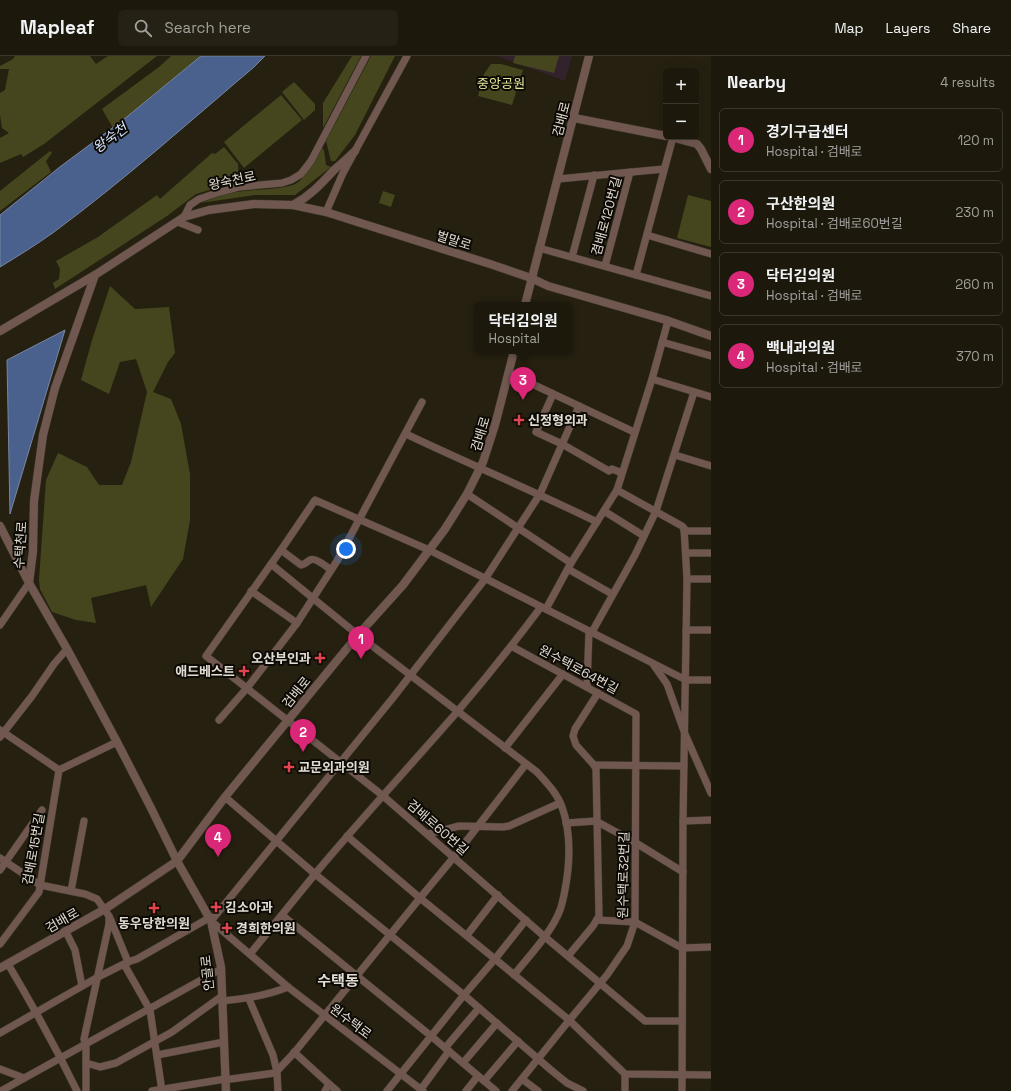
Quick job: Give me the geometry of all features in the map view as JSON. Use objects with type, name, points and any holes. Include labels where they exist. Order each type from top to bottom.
[{"type":"street","name":"왕숙천로","points":[[0,331],[95,275],[181,219],[190,205],[220,192],[239,188],[282,183],[291,180],[300,174],[311,161],[366,56]]},
{"type":"street","points":[[326,212],[343,173],[407,56]]},
{"type":"street","name":"검배로","points":[[526,302],[589,56]]},
{"type":"street","points":[[574,118],[663,135]]},
{"type":"street","points":[[636,275],[671,140]]},
{"type":"street","points":[[683,140],[697,144],[711,169]]},
{"type":"street","points":[[293,205],[304,200],[355,151]]},
{"type":"street","name":"겸배로120번길","points":[[558,179],[664,169]]},
{"type":"street","name":"겸배로120번길","points":[[605,266],[630,172]]},
{"type":"street","name":"겸배로120번길","points":[[572,257],[594,175]]},
{"type":"street","name":"벌말로","points":[[181,219],[209,210],[236,205],[254,204],[293,205],[326,212],[531,278],[548,286],[668,321],[711,336]]},
{"type":"street","points":[[181,219],[198,230]]},
{"type":"street","points":[[647,235],[711,254]]},
{"type":"street","name":"겸배로120번길","points":[[540,248],[711,296]]},
{"type":"street","name":"수택천로","points":[[95,275],[55,388],[43,435],[34,501],[33,556],[29,583],[67,649],[117,742],[152,808],[177,861]]},
{"type":"street","points":[[250,954],[347,836],[458,711],[543,608],[617,490],[634,432],[652,379],[668,321]]},
{"type":"street","points":[[662,342],[711,356]]},
{"type":"street","name":"검배로","points":[[0,968],[66,932],[107,912],[177,861],[225,797],[358,635],[403,585],[445,529],[467,494],[480,469],[495,425],[513,354]]},
{"type":"street","points":[[509,373],[634,432]]},
{"type":"street","points":[[652,379],[711,397]]},
{"type":"street","points":[[587,687],[590,632],[656,512],[694,392]]},
{"type":"street","points":[[553,394],[536,432],[562,444],[609,470],[612,469],[622,473]]},
{"type":"street","points":[[219,720],[247,688],[313,599],[360,520],[422,402]]},
{"type":"street","points":[[0,1033],[98,977],[137,959],[210,920],[276,842],[485,579],[540,494],[578,406]]},
{"type":"street","points":[[406,434],[480,469],[540,494],[597,522]]},
{"type":"street","points":[[674,455],[711,466]]},
{"type":"street","points":[[617,490],[682,526],[684,531],[688,578],[683,821],[682,1091]]},
{"type":"street","points":[[467,494],[518,528],[569,566],[612,594]]},
{"type":"street","points":[[296,623],[251,591],[315,500],[429,550],[686,680],[711,680]]},
{"type":"street","points":[[604,511],[644,536]]},
{"type":"street","points":[[0,526],[29,583],[0,625]]},
{"type":"street","points":[[684,531],[711,531]]},
{"type":"street","points":[[281,550],[301,565],[314,559],[331,570]]},
{"type":"street","points":[[686,553],[711,553]]},
{"type":"street","points":[[18,561],[25,562],[33,556]]},
{"type":"street","points":[[271,564],[358,635],[526,764],[550,787],[560,804],[566,823],[569,838],[568,875],[560,910],[545,937],[514,975]]},
{"type":"street","points":[[688,578],[711,579]]},
{"type":"street","name":"검배로60번길","points":[[251,591],[206,656],[289,720],[382,795],[545,937],[645,1021],[682,1021]]},
{"type":"street","points":[[686,630],[711,630]]},
{"type":"street","name":"원수택로64번길","points":[[511,646],[636,714]]},
{"type":"street","points":[[67,649],[54,664],[32,696],[1,733],[59,770],[117,742]]},
{"type":"street","points":[[652,662],[667,684],[685,734],[711,793]]},
{"type":"street","points":[[505,748],[563,674]]},
{"type":"street","points":[[598,693],[575,730],[573,736],[576,745],[594,765],[684,766]]},
{"type":"street","name":"원수택로32번길","points":[[512,1091],[568,1020],[600,984],[627,946],[635,922],[636,714]]},
{"type":"street","points":[[152,1091],[225,1079],[275,1073],[358,976],[454,857],[526,764]]},
{"type":"street","name":"원수택로32번길","points":[[568,956],[599,916],[596,769],[594,765]]},
{"type":"street","name":"검배로15번길","points":[[0,944],[39,892],[59,770]]},
{"type":"street","points":[[225,797],[276,842],[464,995],[567,1083],[583,1091]]},
{"type":"street","points":[[428,834],[459,826],[510,826],[560,804]]},
{"type":"street","points":[[0,870],[3,860],[42,810]]},
{"type":"street","points":[[683,821],[711,820]]},
{"type":"street","points":[[71,891],[84,821]]},
{"type":"street","points":[[566,823],[596,821],[636,842],[683,872]]},
{"type":"street","points":[[347,836],[568,1020],[625,1074],[711,1075]]},
{"type":"street","points":[[3,860],[40,886],[85,894],[97,899],[107,912],[128,962]]},
{"type":"street","name":"안골로","points":[[177,861],[210,920],[221,969],[226,1091]]},
{"type":"street","points":[[467,935],[498,895]]},
{"type":"street","points":[[86,1091],[84,1039],[109,924],[107,912]]},
{"type":"street","points":[[282,914],[496,1091]]},
{"type":"street","name":"원수택로","points":[[210,920],[324,1016],[422,1090]]},
{"type":"street","points":[[386,1091],[464,995],[496,959],[526,920]]},
{"type":"street","points":[[597,920],[635,922],[682,948],[711,947]]},
{"type":"street","points":[[66,932],[75,950],[82,986]]},
{"type":"street","points":[[128,962],[125,966],[149,1009],[162,1090]]},
{"type":"street","points":[[8,964],[61,1057],[77,1091]]},
{"type":"street","points":[[1,1091],[221,969]]},
{"type":"street","points":[[86,1063],[100,1067],[116,1063],[155,1040],[172,1032],[222,999],[249,999],[271,994],[288,987]]},
{"type":"street","points":[[249,999],[273,1055],[277,1070],[278,1091]]},
{"type":"street","points":[[422,1090],[447,1050],[479,1008]]},
{"type":"street","points":[[463,1063],[497,1023]]},
{"type":"street","points":[[484,1081],[518,1041]]},
{"type":"street","points":[[157,1055],[224,1042]]},
{"type":"street","points":[[294,1052],[337,1091]]},
{"type":"street","points":[[0,1069],[24,1078]]},
{"type":"street","points":[[625,1074],[625,1091]]},
{"type":"street","points":[[466,1091],[478,1076]]},
{"type":"street","points":[[522,1079],[538,1091]]},
{"type":"street","points":[[325,1091],[329,1084]]},
{"type":"shaded area","points":[[496,56],[572,56],[565,81]]},
{"type":"green space","points":[[15,56],[90,56],[96,64],[108,56],[157,56],[44,144],[23,157],[21,154],[0,163],[0,138],[9,133],[2,128],[0,115],[0,93],[5,90],[9,69],[0,69],[0,66],[13,59]]},
{"type":"green space","points":[[171,56],[201,56],[113,128],[102,109],[159,67]]},
{"type":"green space","points":[[352,56],[361,56],[323,128],[323,103]]},
{"type":"green space","points":[[371,56],[395,56],[355,135],[335,161],[331,161],[326,141]]},
{"type":"green space","points":[[515,56],[559,56],[554,73],[513,63]]},
{"type":"green space","name":"중앙공원","points":[[491,64],[501,64],[523,70],[512,105],[478,96],[484,74]]},
{"type":"green space","points":[[294,82],[315,104],[315,110],[304,120],[282,92]]},
{"type":"green space","points":[[281,95],[302,120],[244,168],[224,142]]},
{"type":"green space","points":[[224,147],[238,164],[239,183],[196,194],[167,216],[55,289],[53,283],[59,279],[60,269],[56,261],[98,237],[157,195],[160,199],[212,153],[215,154]]},
{"type":"green space","points":[[322,148],[324,150],[326,165],[331,167],[295,195],[255,195],[200,203],[231,193],[285,187],[297,183],[305,175]]},
{"type":"green space","points":[[50,151],[52,153],[46,161],[51,172],[0,211],[0,191]]},
{"type":"green space","points":[[383,191],[395,195],[391,207],[379,203]]},
{"type":"green space","points":[[688,195],[711,201],[711,247],[677,238]]},
{"type":"green space","points":[[110,286],[135,309],[169,307],[175,353],[168,362],[153,392],[171,399],[181,424],[190,474],[190,520],[183,559],[151,607],[146,585],[91,598],[96,623],[76,620],[52,612],[40,589],[39,580],[46,480],[58,453],[87,467],[99,485],[122,485],[131,462],[147,392],[136,359],[120,362],[109,394],[81,380],[92,340]]},
{"type":"water","name":"왕숙천","points":[[201,56],[265,56],[180,130],[80,213],[47,237],[0,267],[0,215],[61,166],[123,120]]},
{"type":"water","points":[[65,330],[10,514],[7,360]]},
{"type":"place","name":"닥터김의원","points":[[523,400]]},
{"type":"place","name":"신정형외과","points":[[519,420]]},
{"type":"place","name":"오산부인과","points":[[320,658]]},
{"type":"place","name":"경기구급센터","points":[[361,659]]},
{"type":"place","name":"애드베스트","points":[[244,671]]},
{"type":"place","name":"구산한의원","points":[[303,752]]},
{"type":"place","name":"교문외과의원","points":[[289,767]]},
{"type":"place","name":"백내과의원","points":[[218,857]]},
{"type":"place","name":"김소아과","points":[[216,907]]},
{"type":"place","name":"동우당한의원","points":[[154,908]]},
{"type":"place","name":"경희한의원","points":[[227,928]]},
{"type":"district","name":"수택동","points":[[338,981]]}]
